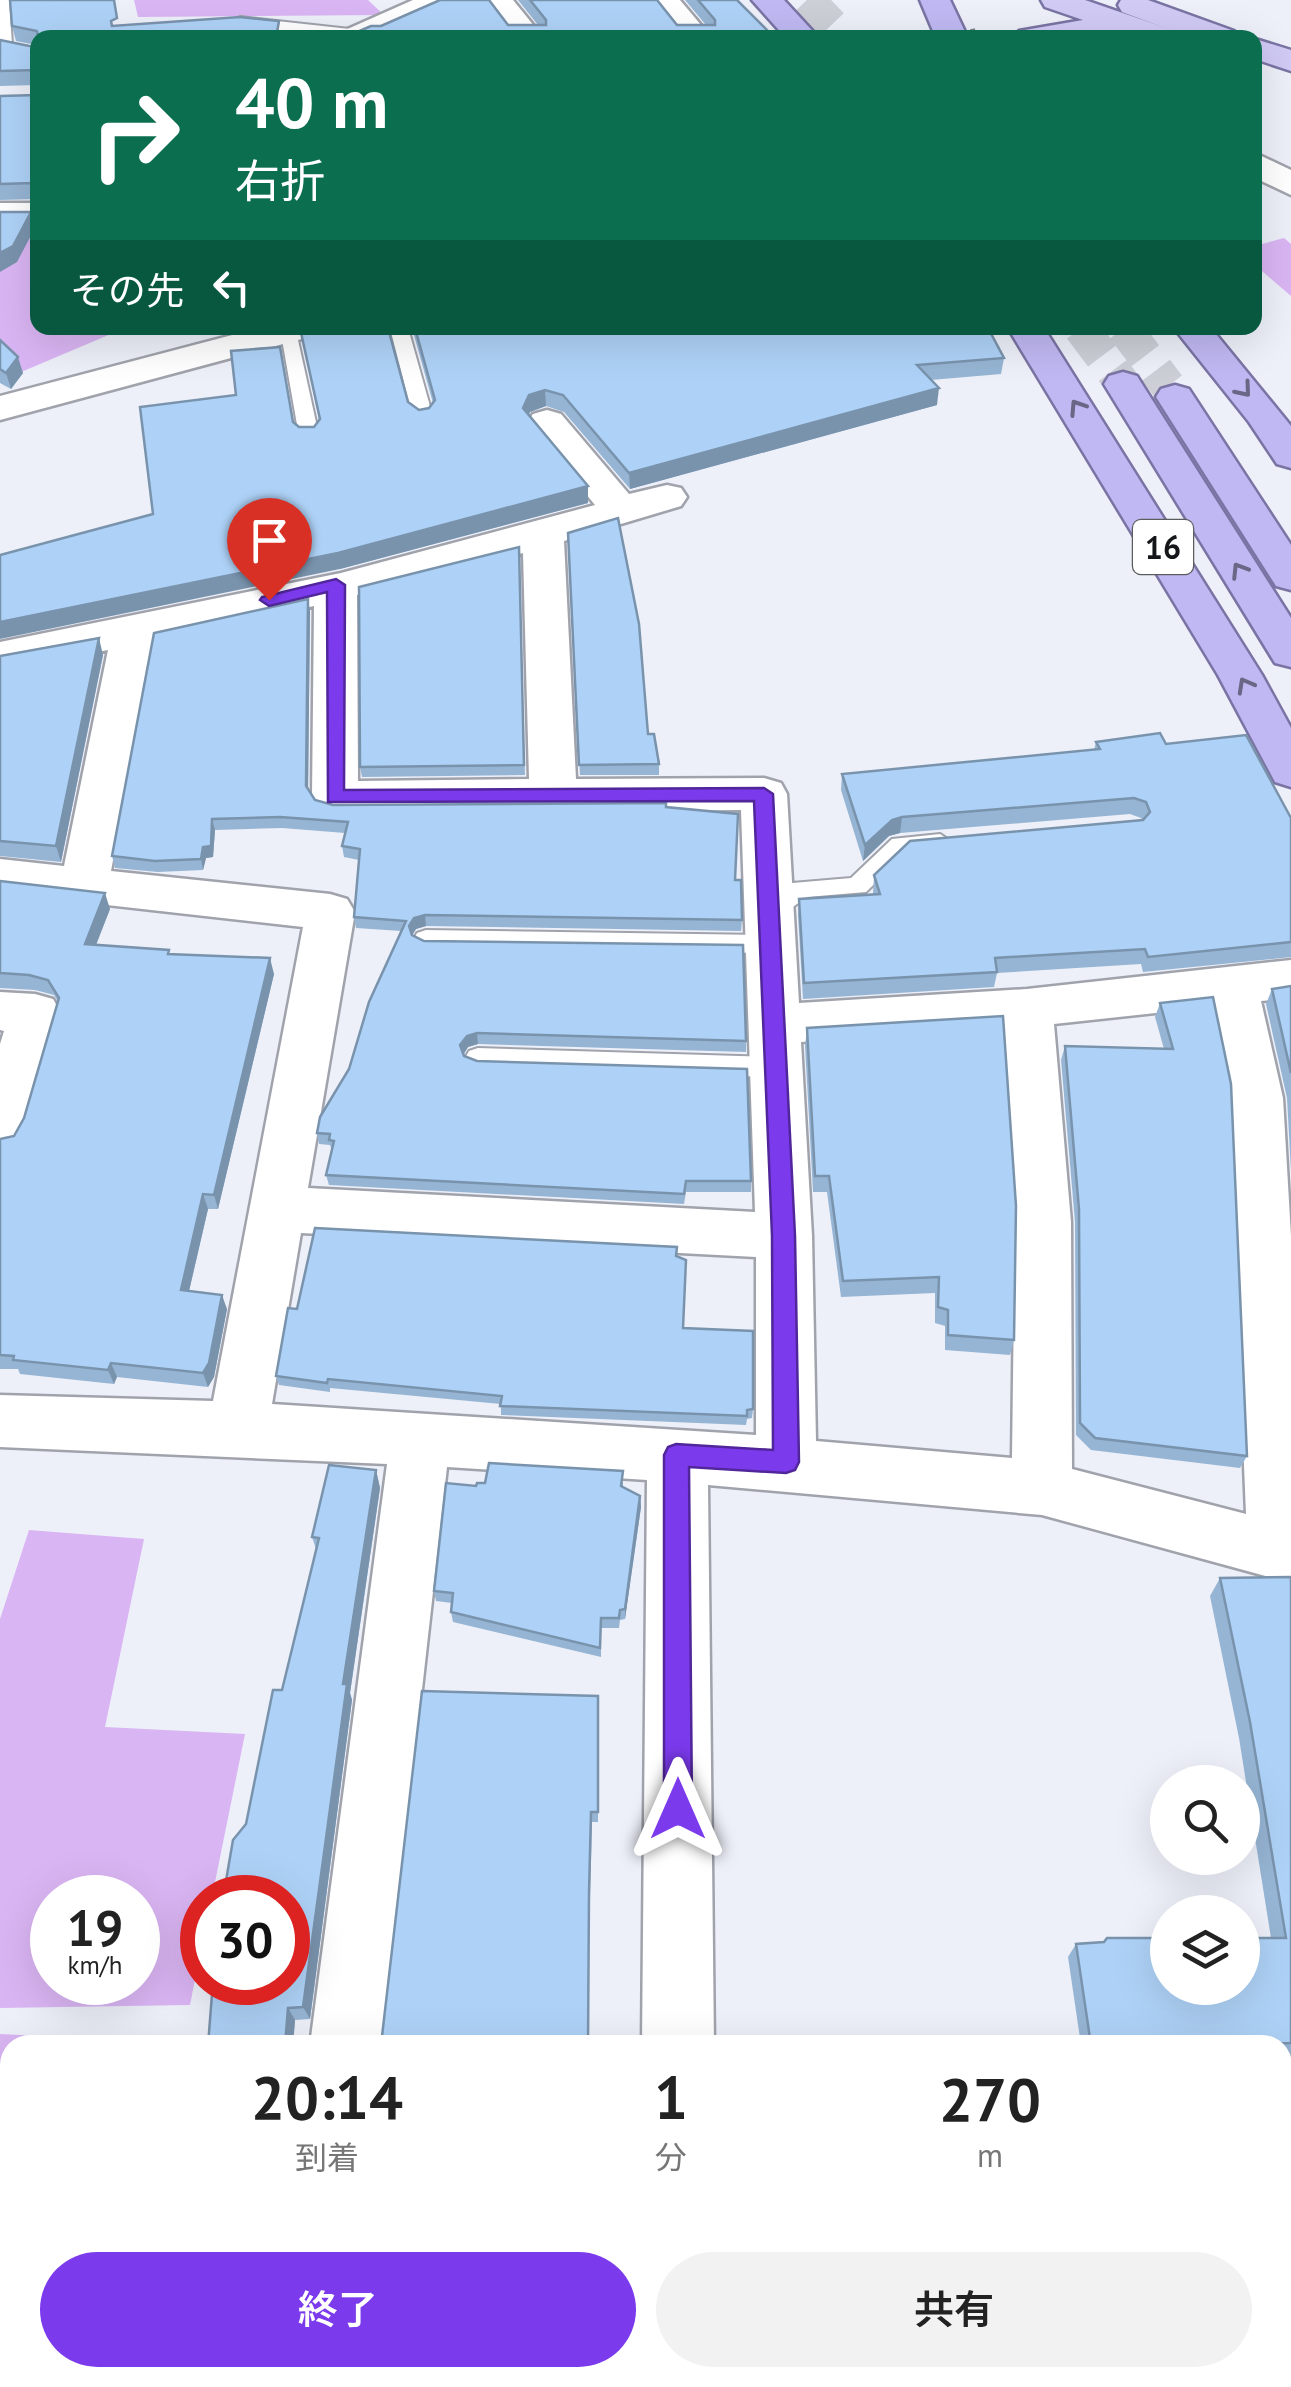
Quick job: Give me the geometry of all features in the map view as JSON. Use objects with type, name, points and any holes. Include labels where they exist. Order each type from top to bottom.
[{"type":"highway","points":[[767,0],[796,30]]},
{"type":"highway","points":[[934,0],[960,30]]},
{"type":"highway","name":"16","points":[[1030,335],[1169,557],[1291,771]]},
{"type":"highway","points":[[1198,335],[1265,416],[1291,456]]},
{"type":"highway","name":"16","points":[[1123,384],[1291,653]]},
{"type":"highway","name":"16","points":[[1168,386],[1291,578]]},
{"type":"main road","points":[[1056,0],[1142,30]]},
{"type":"main road","points":[[1120,0],[1201,30]]},
{"type":"main road","points":[[1262,52],[1291,62]]},
{"type":"main road","points":[[1262,72],[1291,82]]},
{"type":"street","points":[[364,30],[394,8],[439,0]]},
{"type":"street","points":[[497,0],[522,30]]},
{"type":"street","points":[[663,0],[691,30]]},
{"type":"street","points":[[1262,167],[1291,185]]},
{"type":"street","points":[[0,214],[30,213]]},
{"type":"street","points":[[0,408],[272,335]]},
{"type":"street","points":[[547,422],[620,508]]},
{"type":"street","points":[[0,656],[134,632],[336,585],[543,534],[666,497]]},
{"type":"street","points":[[543,534],[553,796]]},
{"type":"street","points":[[336,585],[334,797],[764,794],[784,1236],[786,1462]]},
{"type":"street","points":[[84,884],[134,632]]},
{"type":"street","points":[[0,876],[330,912],[238,1428]]},
{"type":"street","points":[[775,1046],[1027,1008],[1291,979]]},
{"type":"street","points":[[0,1421],[238,1428],[786,1462],[1042,1488],[1285,1552],[1256,1098],[1231,983]]},
{"type":"street","points":[[1027,1008],[1044,1222],[1042,1488]]},
{"type":"street","points":[[0,1012],[35,1013],[0,1132]]},
{"type":"street","points":[[278,1210],[784,1236]]},
{"type":"street","points":[[347,2035],[420,1442]]},
{"type":"street","points":[[676,1455],[678,2035]]},
{"type":"lane","points":[[1,0],[4,48],[30,53]]},
{"type":"lane","points":[[224,23],[319,30]]},
{"type":"lane","points":[[295,335],[309,436]]},
{"type":"lane","points":[[401,335],[423,418]]},
{"type":"lane","points":[[426,940],[768,930],[801,889],[857,886],[900,845],[958,840]]},
{"type":"lane","points":[[478,1058],[775,1046]]},
{"type":"shaded area","points":[[134,0],[368,0],[384,15],[138,17]]},
{"type":"shaded area","points":[[30,216],[30,335],[108,335],[0,381],[0,218]]},
{"type":"shaded area","points":[[1284,238],[1291,244],[1291,296],[1262,271],[1262,244]]},
{"type":"shaded area","points":[[29,1530],[144,1539],[105,1727],[245,1734],[216,1875],[180,1875],[180,2005],[190,2005],[0,2008],[0,1619]]},
{"type":"building","points":[[10,0],[114,0],[117,18],[111,21],[112,26],[240,17],[279,21],[277,30],[32,30],[12,26]]},
{"type":"building","points":[[440,0],[489,0],[508,25],[546,25],[530,0],[657,0],[677,25],[715,25],[698,0],[737,0],[767,30],[362,30],[381,26]]},
{"type":"building","points":[[0,40],[30,46],[30,70],[0,71]]},
{"type":"building","points":[[30,95],[30,183],[0,184],[0,96]]},
{"type":"building","points":[[0,212],[30,212],[13,246],[0,253]]},
{"type":"building","points":[[302,335],[390,335],[408,402],[419,410],[429,408],[435,400],[417,335],[992,335],[1004,358],[917,365],[939,388],[629,473],[563,395],[545,390],[529,395],[523,408],[588,486],[338,553],[0,622],[0,555],[153,514],[140,407],[236,395],[231,351],[280,347],[293,422],[299,427],[314,427],[320,419]]},
{"type":"building","points":[[0,340],[18,357],[6,373],[0,369]]},
{"type":"building","points":[[618,518],[639,624],[648,734],[654,734],[659,764],[579,765],[568,533]]},
{"type":"building","points":[[519,547],[524,765],[360,767],[359,587]]},
{"type":"building","points":[[308,599],[306,786],[315,800],[333,805],[666,803],[666,807],[738,814],[735,880],[741,880],[742,920],[425,915],[414,918],[409,926],[412,935],[424,941],[743,945],[746,1041],[477,1033],[467,1036],[460,1045],[464,1056],[477,1061],[747,1069],[751,1181],[686,1181],[684,1194],[326,1175],[334,1141],[329,1140],[330,1134],[317,1133],[320,1117],[349,1069],[369,1002],[406,921],[354,917],[360,849],[342,846],[348,822],[280,817],[212,819],[211,846],[203,847],[201,859],[155,861],[112,856],[154,633]]},
{"type":"building","points":[[99,638],[56,846],[0,841],[0,656]]},
{"type":"building","points":[[1160,733],[1166,744],[1246,735],[1291,818],[1291,942],[1148,957],[1145,949],[995,958],[997,972],[804,983],[799,899],[880,894],[874,875],[910,841],[1143,820],[1150,812],[1146,802],[1134,798],[902,817],[892,820],[865,845],[842,774],[1100,749],[1096,742]]},
{"type":"building","points":[[0,881],[105,893],[85,944],[169,950],[168,954],[270,958],[214,1195],[203,1194],[181,1290],[222,1295],[209,1363],[203,1373],[111,1363],[108,1370],[13,1360],[14,1356],[0,1355],[0,1139],[14,1136],[24,1118],[59,998],[48,980],[0,973]]},
{"type":"building","points":[[1291,986],[1291,1073],[1272,989]]},
{"type":"building","points":[[1213,997],[1231,1084],[1247,1456],[1095,1438],[1080,1423],[1079,1209],[1065,1046],[1173,1049],[1160,1003]]},
{"type":"building","points":[[1003,1016],[1016,1206],[1014,1340],[948,1335],[948,1310],[938,1307],[939,1277],[843,1281],[829,1176],[815,1176],[807,1028]]},
{"type":"building","points":[[315,1228],[677,1247],[676,1256],[686,1260],[683,1328],[753,1331],[753,1409],[747,1410],[747,1416],[500,1406],[502,1396],[276,1376],[288,1308],[297,1309]]},
{"type":"building","points":[[489,1463],[623,1471],[621,1486],[640,1496],[625,1609],[620,1610],[619,1618],[601,1618],[600,1648],[451,1612],[453,1593],[434,1591],[446,1483],[485,1483]]},
{"type":"building","points":[[329,1465],[376,1470],[343,1684],[347,1684],[310,1956],[310,1875],[227,1875],[233,1840],[246,1824],[273,1690],[282,1690],[319,1538],[312,1537]]},
{"type":"building","points":[[1291,1577],[1291,2035],[1090,2035],[1076,1944],[1104,1942],[1107,1938],[1150,1938],[1150,2005],[1260,2005],[1260,1938],[1286,1938],[1250,1722],[1220,1578]]},
{"type":"building","points":[[422,1691],[598,1696],[598,1812],[591,1812],[588,2035],[382,2035]]},
{"type":"building","points":[[211,2005],[303,2005],[288,2008],[286,2035],[209,2035]]},
{"type":"tunnel","points":[[807,0],[835,30]]},
{"type":"tunnel","points":[[1086,335],[1123,384]]},
{"type":"tunnel","points":[[1129,335],[1168,386]]},
{"type":"route","points":[[269,600],[336,585],[334,797],[764,794],[784,1236],[786,1462],[676,1455],[678,1809]]}]
